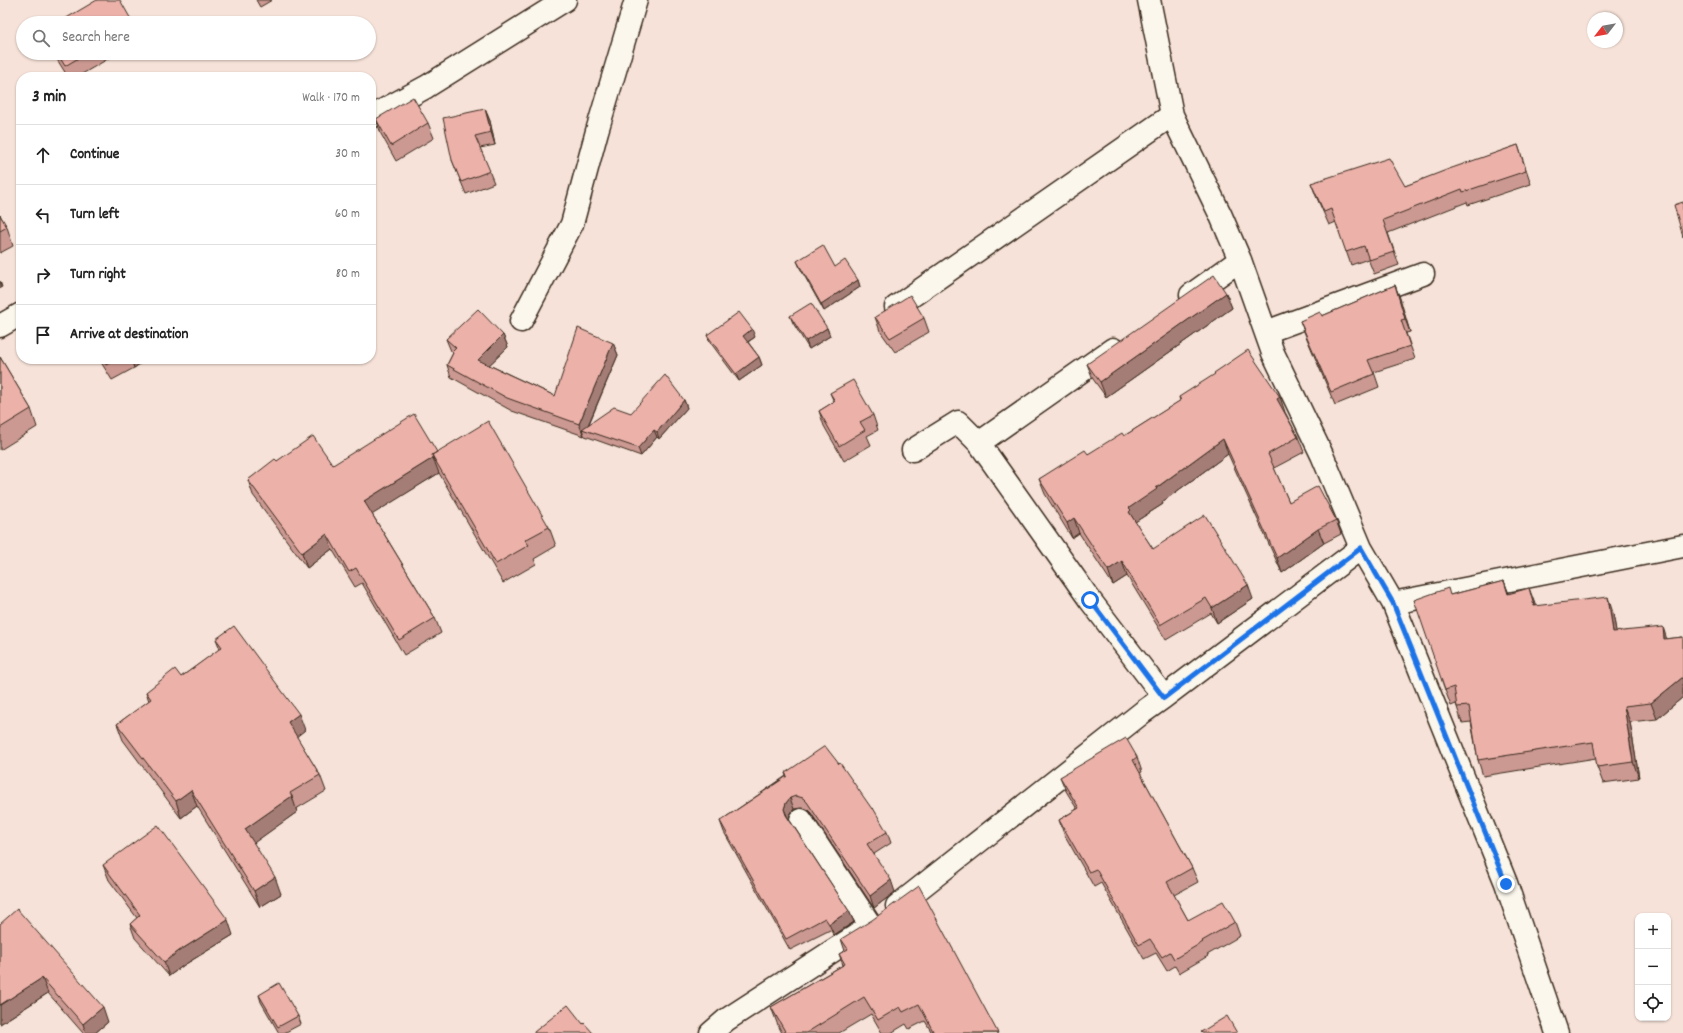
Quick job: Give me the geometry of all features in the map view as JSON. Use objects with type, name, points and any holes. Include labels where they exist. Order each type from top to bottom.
[{"type":"street","points":[[376,114],[426,87],[565,0]]},
{"type":"street","points":[[521,321],[572,224],[597,131],[636,0]]},
{"type":"street","points":[[1149,0],[1172,115],[1221,216],[1240,260],[1273,353],[1322,455],[1361,548],[1393,603],[1506,884],[1557,1033]]},
{"type":"street","points":[[896,307],[1172,115]]},
{"type":"street","points":[[1175,306],[1240,260]]},
{"type":"street","points":[[1266,332],[1423,274]]},
{"type":"street","points":[[0,326],[16,317]]},
{"type":"street","points":[[979,443],[1129,338]]},
{"type":"street","points":[[913,450],[958,422],[979,443],[1090,600],[1164,698]]},
{"type":"street","points":[[1393,603],[1683,546]]},
{"type":"street","points":[[711,1033],[726,1020],[871,926],[965,854],[1143,712],[1164,698],[1361,548]]},
{"type":"street","points":[[801,820],[871,926]]},
{"type":"building","points":[[97,0],[120,0],[129,16],[70,16]]},
{"type":"building","points":[[61,60],[75,60],[65,66]]},
{"type":"building","points":[[413,97],[428,123],[391,146],[376,119]]},
{"type":"building","points":[[485,109],[491,132],[475,136],[490,171],[461,182],[452,160],[443,118]]},
{"type":"building","points":[[1518,145],[1526,171],[1463,192],[1462,189],[1383,220],[1394,252],[1369,260],[1364,246],[1346,252],[1331,209],[1324,212],[1311,183],[1389,158],[1405,186]]},
{"type":"building","points":[[1683,202],[1683,237],[1674,205]]},
{"type":"building","points":[[0,215],[7,227],[0,231]]},
{"type":"building","points":[[823,245],[835,267],[845,260],[858,280],[821,304],[797,261]]},
{"type":"building","points":[[1214,275],[1226,293],[1100,382],[1087,364]]},
{"type":"building","points":[[1395,285],[1405,319],[1401,320],[1410,346],[1368,360],[1374,374],[1331,392],[1300,321],[1320,312],[1322,316]]},
{"type":"building","points":[[910,295],[924,318],[890,338],[875,317]]},
{"type":"building","points":[[811,303],[827,328],[806,341],[790,316]]},
{"type":"building","points":[[478,309],[503,335],[478,360],[555,396],[578,328],[613,343],[579,424],[507,398],[447,365],[453,353],[452,352],[456,348],[446,339]]},
{"type":"building","points":[[739,312],[752,329],[743,336],[759,357],[736,374],[707,335]]},
{"type":"building","points":[[1248,350],[1280,397],[1277,399],[1298,437],[1268,454],[1289,502],[1318,486],[1336,520],[1318,529],[1277,558],[1223,439],[1156,488],[1157,489],[1129,508],[1131,510],[1129,512],[1153,549],[1205,515],[1248,585],[1212,608],[1206,598],[1160,625],[1122,561],[1108,570],[1074,518],[1067,523],[1039,479],[1085,450],[1088,454],[1122,433],[1124,436],[1181,400],[1179,397],[1215,374],[1214,373]]},
{"type":"building","points":[[0,357],[31,409],[0,428]]},
{"type":"building","points":[[665,375],[684,400],[657,432],[654,430],[638,448],[582,429],[614,407],[631,413]]},
{"type":"building","points":[[853,380],[873,415],[860,422],[865,430],[839,446],[819,411],[835,401],[830,393]]},
{"type":"building","points":[[414,414],[437,452],[432,455],[433,458],[364,501],[435,618],[399,640],[356,568],[349,572],[327,534],[302,553],[248,480],[275,459],[277,461],[313,436],[333,465]]},
{"type":"building","points":[[488,421],[549,527],[525,540],[529,545],[496,564],[432,455]]},
{"type":"building","points":[[1504,581],[1508,594],[1529,588],[1534,606],[1608,597],[1613,632],[1663,627],[1664,639],[1683,637],[1683,677],[1651,703],[1624,706],[1633,762],[1597,767],[1593,742],[1478,760],[1469,706],[1457,707],[1454,687],[1445,690],[1414,600],[1448,588],[1450,595]]},
{"type":"building","points":[[234,626],[299,714],[288,722],[320,775],[290,793],[292,796],[245,829],[275,877],[254,891],[191,790],[176,801],[117,724],[151,699],[146,692],[175,669],[181,677],[222,647],[216,639]]},
{"type":"building","points":[[1126,738],[1137,757],[1133,760],[1192,868],[1167,882],[1188,920],[1223,901],[1235,922],[1174,959],[1170,952],[1162,957],[1150,939],[1139,945],[1096,869],[1089,872],[1059,820],[1079,808],[1060,777]]},
{"type":"building","points":[[825,746],[839,764],[840,763],[872,809],[873,808],[887,832],[867,844],[891,880],[870,896],[807,802],[803,798],[796,796],[790,798],[784,809],[786,815],[849,911],[829,924],[825,918],[786,939],[720,821],[787,776],[785,773]]},
{"type":"building","points":[[158,825],[228,920],[164,962],[130,924],[140,915],[103,865]]},
{"type":"building","points":[[919,886],[998,1033],[934,1033],[919,1004],[903,1012],[900,1007],[878,1020],[864,997],[806,1033],[786,1033],[771,1007],[845,964],[839,954],[848,949],[841,939],[872,920]]},
{"type":"building","points":[[17,909],[103,1007],[83,1024],[42,978],[0,1005],[0,924]]},
{"type":"building","points":[[279,983],[298,1016],[278,1027],[259,995]]},
{"type":"building","points":[[568,1005],[583,1024],[584,1023],[593,1033],[534,1033],[534,1032]]},
{"type":"building","points":[[1227,1016],[1237,1033],[1201,1032]]},
{"type":"route","points":[[1090,600],[1164,698],[1361,548],[1393,603],[1506,884]]}]
